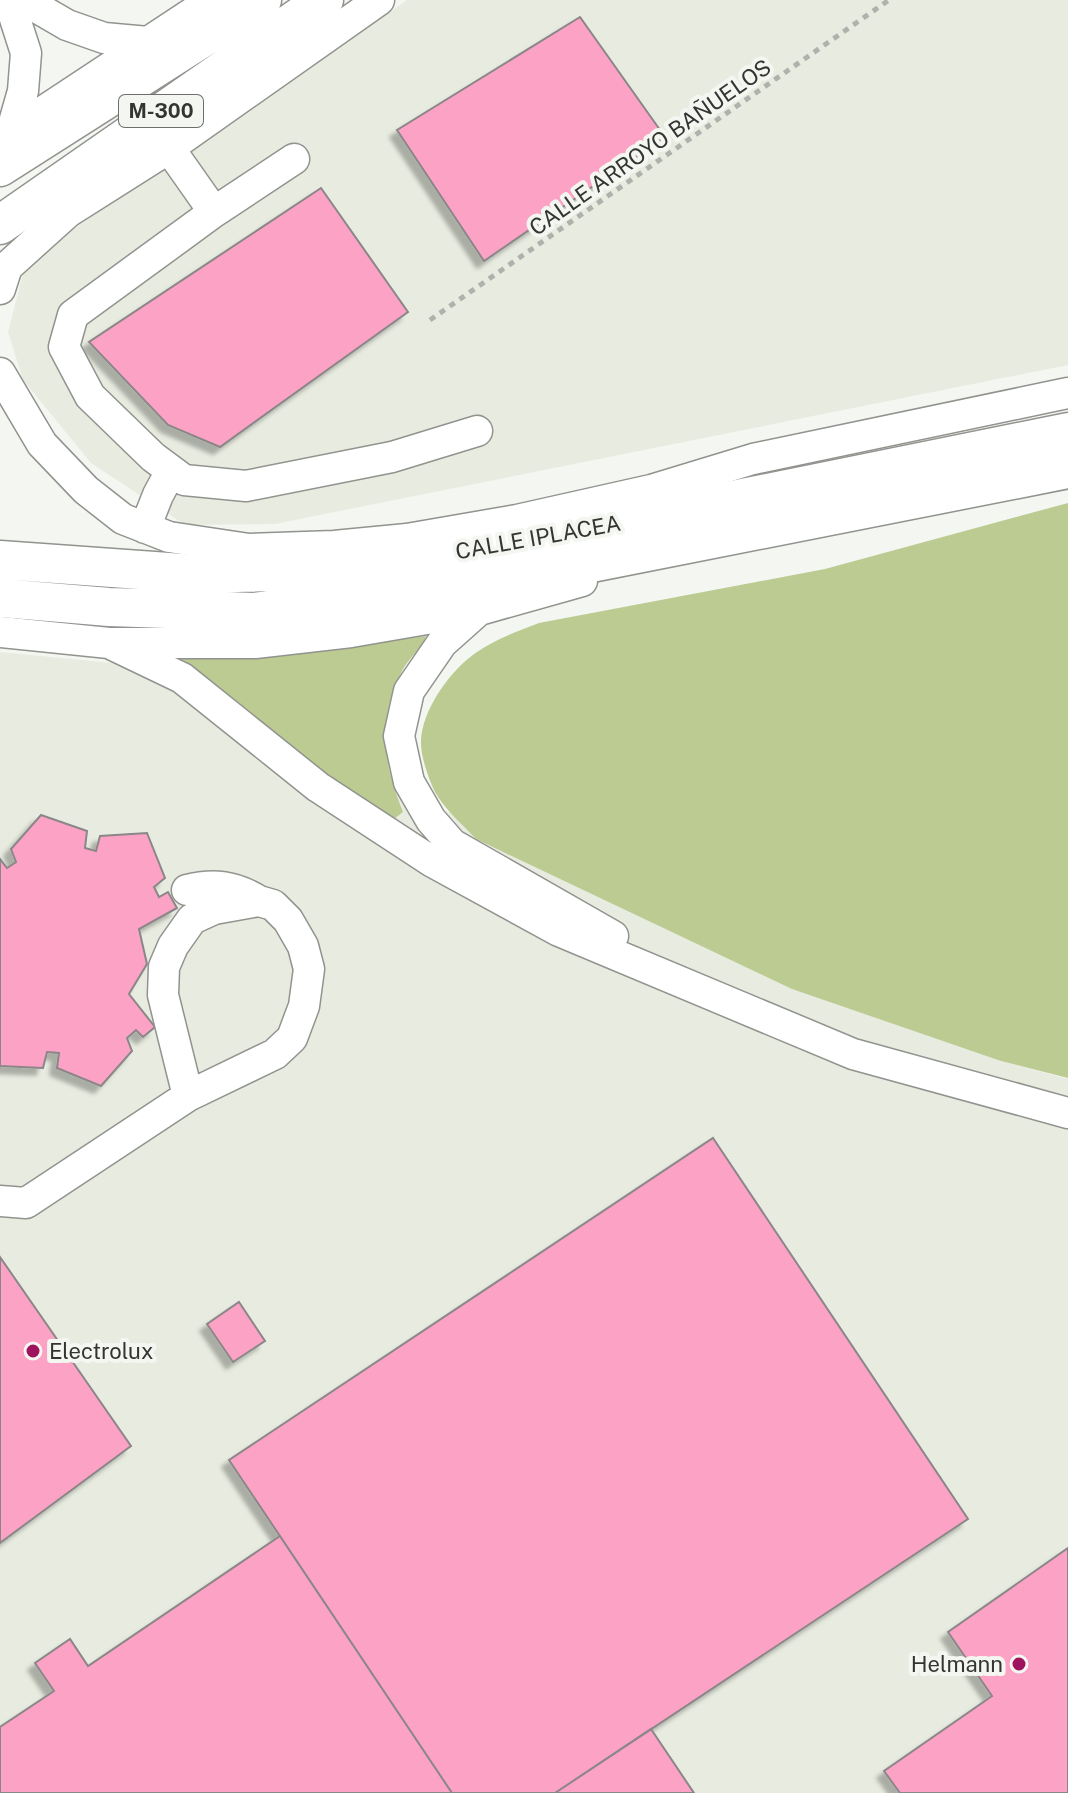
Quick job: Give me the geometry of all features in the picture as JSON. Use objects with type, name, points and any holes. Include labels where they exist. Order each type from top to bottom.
[{"type":"main road","name":"M-300","points":[[4,147],[262,0]]},
{"type":"main road","name":"M-300","points":[[0,225],[324,0]]},
{"type":"main road","name":"CALLE IPLACEA","points":[[0,560],[196,574],[307,571],[516,544],[1068,432]]},
{"type":"main road","name":"CALLE IPLACEA","points":[[0,598],[109,607],[253,612],[475,586],[1068,469]]},
{"type":"street","points":[[4,147],[23,91],[26,53],[9,0]]},
{"type":"street","points":[[24,0],[67,25],[104,38],[148,42]]},
{"type":"street","points":[[4,147],[148,42],[212,0]]},
{"type":"street","name":"M-300","points":[[0,289],[7,267],[68,212],[169,148],[379,0]]},
{"type":"street","points":[[169,148],[214,212]]},
{"type":"street","points":[[294,159],[214,212],[73,315],[64,347],[90,396],[153,457],[184,480],[246,486],[392,457],[477,431]]},
{"type":"street","points":[[0,373],[42,444],[86,490],[123,519],[169,537],[249,549],[407,539],[517,520],[651,490],[753,459],[1068,393]]},
{"type":"street","points":[[145,528],[171,471]]},
{"type":"street","points":[[0,632],[109,643],[255,643],[351,632],[479,610],[769,529]]},
{"type":"street","points":[[479,610],[442,643],[409,691],[399,736],[409,782],[431,820],[452,844],[718,996]]},
{"type":"street","points":[[109,643],[182,678],[318,787],[431,861],[559,931],[853,1054],[1068,1113]]},
{"type":"street","points":[[0,1201],[26,1203],[188,1096],[275,1054],[292,1038],[304,1006],[309,969],[303,946],[281,912],[242,890],[225,886],[187,890]]},
{"type":"street","points":[[188,1096],[163,995],[164,967],[173,946],[192,919],[214,909],[259,901]]},
{"type":"path","name":"CALLE ARROYO BAÑUELOS","points":[[430,320],[889,0]]},
{"type":"shaded area","points":[[407,0],[1068,0],[1068,365],[275,524],[185,525],[91,463],[23,380],[8,332],[26,262]]},
{"type":"shaded area","points":[[0,652],[113,663],[358,769],[1001,1061],[1068,1079],[1068,1793],[0,1793]]},
{"type":"green space","points":[[1068,503],[1068,1078],[1001,1061],[792,989],[476,839],[435,792],[421,744],[431,705],[457,669],[484,647],[507,636],[539,623],[825,569]]},
{"type":"green space","points":[[426,636],[402,671],[389,707],[387,759],[403,812],[390,822],[344,791],[181,658],[287,654]]},
{"type":"building","points":[[580,17],[665,137],[484,261],[397,130]]},
{"type":"building","points":[[321,188],[408,312],[220,447],[168,425],[89,342]]},
{"type":"building","points":[[41,815],[87,831],[85,848],[96,851],[100,836],[147,833],[165,878],[154,887],[159,897],[168,892],[177,908],[139,929],[147,964],[129,994],[155,1027],[143,1037],[136,1030],[127,1038],[132,1051],[101,1086],[57,1068],[59,1053],[47,1052],[43,1068],[0,1066],[0,859],[7,868],[16,862],[11,849]]},
{"type":"building","points":[[713,1138],[968,1519],[555,1793],[452,1793],[229,1460]]},
{"type":"building","name":"Electrolux","points":[[0,1257],[131,1446],[0,1543]]},
{"type":"building","points":[[239,1302],[265,1341],[233,1362],[207,1324]]},
{"type":"building","points":[[280,1536],[452,1793],[0,1793],[0,1727],[54,1691],[35,1663],[70,1639],[88,1666]]},
{"type":"building","name":"Helmann","points":[[1068,1548],[1068,1793],[900,1793],[884,1771],[992,1696],[948,1632]]},
{"type":"building","points":[[651,1729],[694,1793],[555,1793]]},
{"type":"place","name":"Electrolux","points":[[33,1351]]},
{"type":"place","name":"Helmann","points":[[1019,1664]]}]
